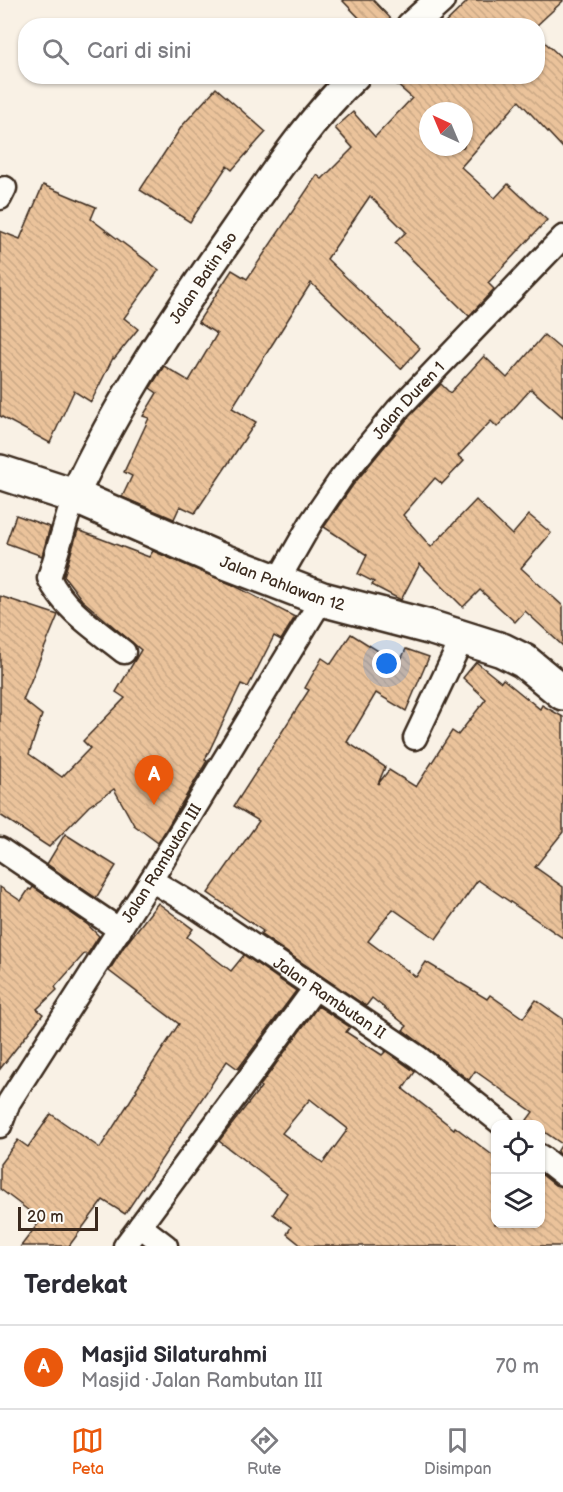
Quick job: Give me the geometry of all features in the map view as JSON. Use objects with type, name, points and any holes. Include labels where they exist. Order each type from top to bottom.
[{"type":"main road","name":"Jalan Pahlawan 12","points":[[0,472],[74,496],[207,555],[322,599],[463,637],[502,650],[524,661],[563,693]]},
{"type":"street","points":[[420,18],[440,0]]},
{"type":"street","name":"Jalan Batin Iso","points":[[74,496],[94,452],[143,369],[202,278],[278,168],[312,124],[349,84]]},
{"type":"street","name":"Jalan Duren 1","points":[[277,582],[312,521],[349,468],[398,409],[563,237]]},
{"type":"street","points":[[74,496],[49,578],[56,594],[71,609],[124,652]]},
{"type":"street","name":"Jalan Rambutan III","points":[[0,1126],[5,1100],[120,930],[322,599]]},
{"type":"street","points":[[415,738],[463,637]]},
{"type":"street","points":[[0,849],[120,930]]},
{"type":"street","name":"Jalan Rambutan II","points":[[151,880],[196,907],[418,1057],[496,1120]]},
{"type":"street","points":[[125,1246],[315,988]]},
{"type":"street","points":[[545,1160],[563,1174]]},
{"type":"street","points":[[140,1226],[166,1246]]},
{"type":"building","points":[[342,0],[373,0],[390,18],[359,18]]},
{"type":"building","points":[[469,0],[563,0],[545,18],[450,18]]},
{"type":"building","points":[[545,42],[563,59],[563,148],[519,101],[473,153],[473,102],[419,102],[419,156],[471,156],[461,167],[495,198],[508,184],[547,220],[488,283],[494,289],[469,316],[395,243],[406,232],[370,196],[327,259],[420,348],[401,369],[311,283],[232,408],[256,422],[195,513],[180,506],[174,519],[122,497],[132,476],[124,472],[149,418],[143,416],[157,393],[150,388],[164,366],[189,381],[217,334],[198,322],[232,270],[247,279],[317,175],[322,179],[353,148],[335,128],[353,112],[375,137],[412,98],[396,84],[545,84]]},
{"type":"building","points":[[216,88],[266,132],[232,170],[227,166],[190,222],[140,190],[182,126]]},
{"type":"building","points":[[43,185],[96,207],[91,219],[159,270],[124,318],[138,329],[113,358],[91,402],[74,391],[50,443],[0,416],[0,231],[20,239]]},
{"type":"building","points":[[544,335],[563,351],[563,417],[531,389],[497,427],[491,421],[458,456],[464,461],[442,484],[435,478],[403,515],[431,547],[476,500],[512,535],[529,515],[551,533],[521,568],[563,606],[563,646],[525,611],[515,622],[480,590],[463,607],[420,564],[401,600],[372,585],[374,582],[358,574],[367,555],[324,527],[353,485],[408,418],[441,384],[450,393],[484,356],[507,378]]},
{"type":"building","points":[[16,515],[50,527],[42,556],[6,543]]},
{"type":"building","points":[[78,530],[149,557],[153,551],[233,585],[295,617],[281,640],[274,636],[248,687],[241,684],[205,760],[207,761],[158,843],[134,825],[114,789],[89,806],[49,847],[0,815],[0,596],[58,615],[23,700],[42,715],[29,754],[62,777],[90,748],[83,741],[125,698],[116,692],[141,650],[82,600],[64,576]]},
{"type":"building","points":[[351,634],[399,664],[406,649],[429,657],[406,711],[376,693],[347,742],[385,767],[378,784],[389,770],[416,787],[452,731],[458,735],[486,699],[463,678],[476,662],[501,682],[503,679],[540,709],[542,705],[563,717],[563,832],[535,867],[563,887],[563,938],[478,880],[436,939],[393,909],[368,941],[416,977],[426,962],[487,999],[490,995],[523,1018],[536,1000],[563,1019],[563,1157],[557,1152],[562,1144],[545,1132],[545,1120],[527,1120],[533,1112],[475,1071],[469,1080],[403,1030],[407,1026],[372,998],[366,1006],[260,934],[263,931],[208,893],[259,821],[234,806],[309,690],[305,688],[322,658],[331,664]]},
{"type":"building","points":[[65,834],[116,866],[96,898],[47,864]]},
{"type":"building","points":[[0,887],[21,901],[33,887],[88,925],[99,936],[87,955],[85,953],[55,987],[57,990],[37,1009],[43,1014],[0,1069]]},
{"type":"building","points":[[158,903],[193,929],[187,937],[231,971],[244,955],[296,991],[238,1069],[227,1061],[125,1214],[103,1200],[69,1246],[21,1246],[41,1220],[0,1189],[0,1164],[18,1140],[28,1147],[51,1114],[100,1148],[179,1024],[109,971],[123,948]]},
{"type":"building","points":[[318,1006],[350,1027],[346,1032],[382,1055],[386,1051],[415,1072],[403,1089],[454,1129],[455,1127],[491,1154],[491,1228],[545,1228],[545,1177],[555,1185],[563,1187],[563,1246],[302,1246],[287,1234],[291,1227],[273,1214],[287,1193],[219,1141],[261,1087]],"holes":[[[310,1099],[348,1129],[323,1163],[282,1133]]]},
{"type":"place","name":"Masjid Silaturahmi","points":[[154,805]]}]
